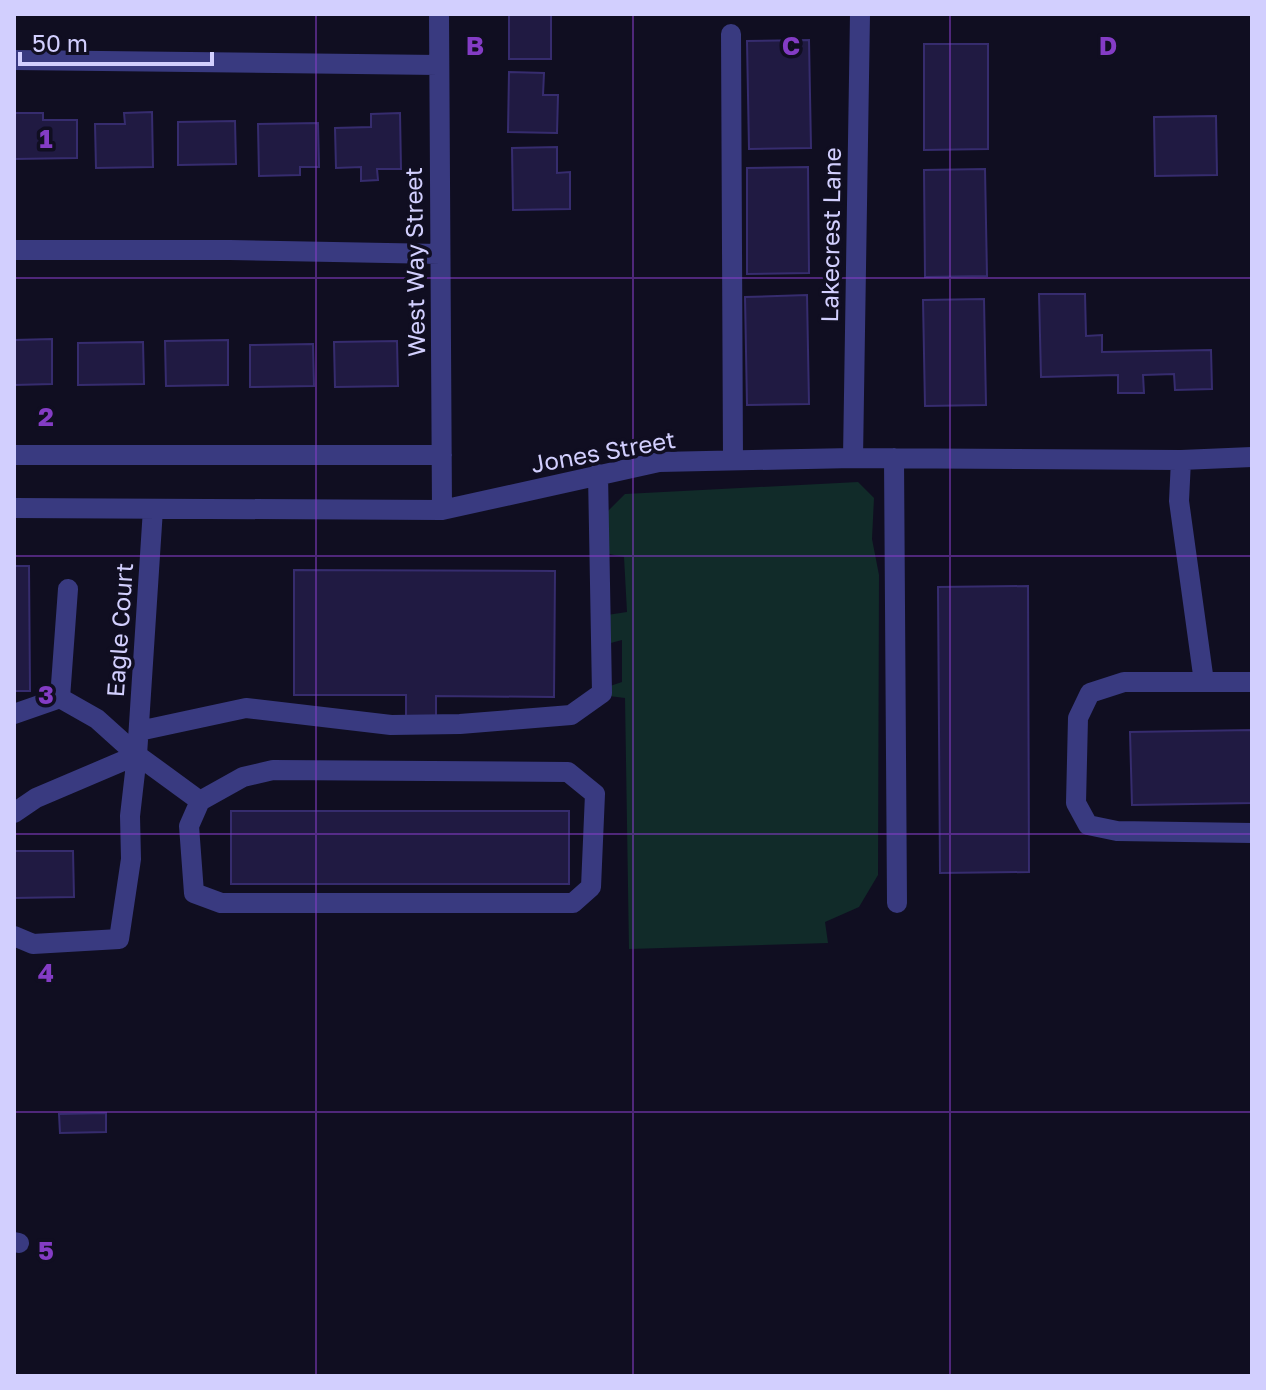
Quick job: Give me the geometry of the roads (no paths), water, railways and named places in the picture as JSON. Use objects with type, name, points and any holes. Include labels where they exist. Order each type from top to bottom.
[{"type":"street","name":"West Way Street","points":[[439,14],[442,510]]},
{"type":"street","name":"Lakecrest Lane","points":[[853,458],[860,14]]},
{"type":"street","points":[[731,34],[733,460]]},
{"type":"street","points":[[14,60],[438,65]]},
{"type":"street","points":[[14,250],[440,254]]},
{"type":"street","points":[[14,455],[442,455]]},
{"type":"street","name":"Jones Street","points":[[14,508],[442,510],[659,462],[853,458],[1181,460],[1252,457]]},
{"type":"street","points":[[894,458],[897,903]]},
{"type":"street","points":[[1181,460],[1179,501],[1204,682]]},
{"type":"street","points":[[139,731],[246,708],[391,725],[460,724],[571,715],[602,693],[598,474]]},
{"type":"street","name":"Eagle Court","points":[[14,936],[33,944],[119,939],[131,859],[130,816],[139,731],[153,509]]},
{"type":"street","points":[[60,698],[68,589]]},
{"type":"street","points":[[1252,682],[1124,682],[1090,693],[1078,718],[1076,803],[1088,825],[1117,831],[1252,833]]},
{"type":"street","points":[[14,714],[60,698],[97,719],[137,755],[200,801]]},
{"type":"street","points":[[14,813],[36,798],[137,755]]},
{"type":"street","points":[[273,770],[568,772],[595,794],[591,887],[573,903],[221,903],[194,893],[189,826],[200,801],[243,777],[273,770]]}]
